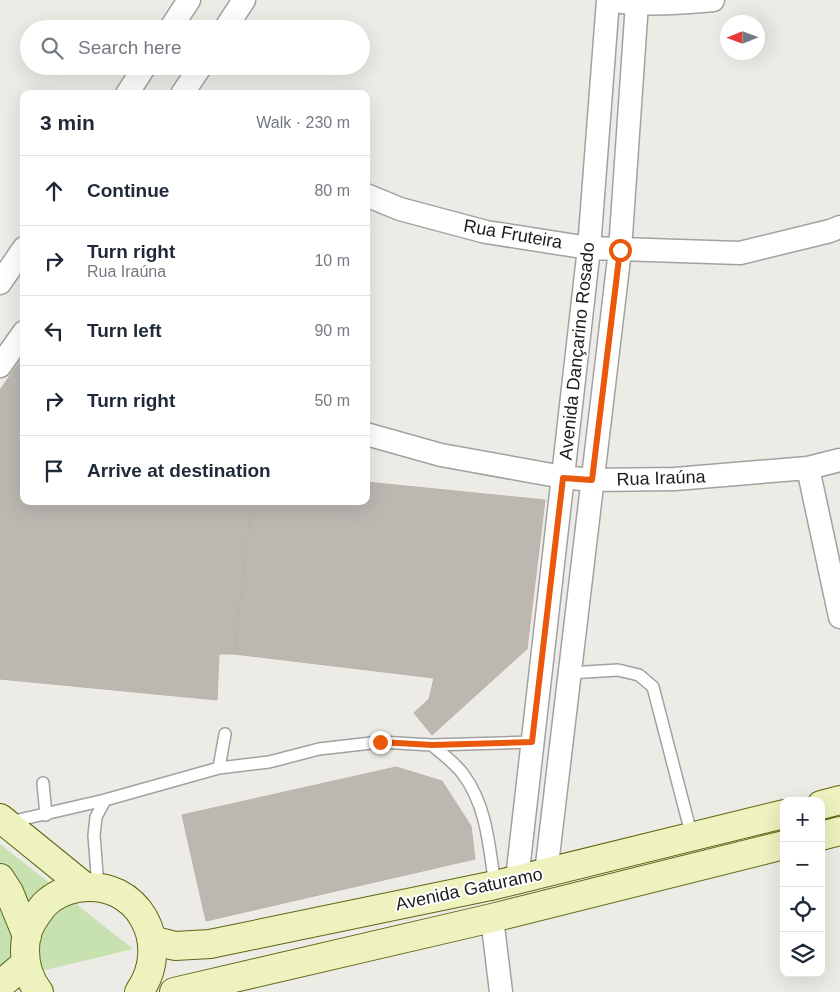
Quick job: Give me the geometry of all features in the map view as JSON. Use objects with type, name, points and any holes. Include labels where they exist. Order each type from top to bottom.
[{"type":"main road","points":[[825,804],[840,800]]},
{"type":"main road","name":"Avenida Gaturamo","points":[[152,940],[175,946],[210,944],[546,873],[780,815]]},
{"type":"main road","points":[[3,821],[91,887]]},
{"type":"main road","points":[[825,835],[840,831]]},
{"type":"main road","name":"Avenida Gaturamo","points":[[187,991],[492,918],[780,846]]},
{"type":"main road","points":[[0,878],[9,892],[27,936]]},
{"type":"main road","points":[[39,992],[29,976],[26,963],[25,949],[31,923],[38,912],[59,894],[71,889],[91,887],[111,891],[123,897],[134,905],[146,921],[152,940],[152,967],[147,980],[139,992]]},
{"type":"main road","points":[[0,985],[26,963]]},
{"type":"street","points":[[176,20],[189,0]]},
{"type":"street","points":[[231,20],[244,0]]},
{"type":"street","points":[[608,0],[636,3],[682,3],[713,0]]},
{"type":"street","name":"Avenida Dançarino Rosado","points":[[506,882],[532,742],[543,652],[589,248],[608,0]]},
{"type":"street","name":"Avenida Dançarino Rosado","points":[[546,873],[620,250],[636,3]]},
{"type":"street","points":[[130,90],[139,75]]},
{"type":"street","points":[[185,90],[195,75]]},
{"type":"street","name":"Rua Fruteira","points":[[370,197],[400,209],[486,232],[589,248],[740,253],[840,227]]},
{"type":"street","points":[[0,283],[20,254]]},
{"type":"street","points":[[0,366],[20,338]]},
{"type":"street","name":"Rua Iraúna","points":[[370,435],[441,455],[563,478],[592,480],[675,479],[808,468],[840,460]]},
{"type":"street","points":[[808,468],[840,617]]},
{"type":"street","points":[[543,652],[570,664]]},
{"type":"street","points":[[492,918],[501,992]]},
{"type":"lane","points":[[570,664],[618,670],[639,675],[653,687],[692,837]]},
{"type":"lane","points":[[219,768],[225,734]]},
{"type":"lane","points":[[3,821],[46,815],[219,768],[268,762],[319,750],[380,742],[432,745],[532,742]]},
{"type":"lane","points":[[432,745],[463,773],[477,796],[506,882]]},
{"type":"lane","points":[[43,783],[46,815]]},
{"type":"lane","points":[[91,887],[96,818],[105,800]]},
{"type":"green space","points":[[0,844],[133,949],[0,981]]},
{"type":"building","points":[[20,361],[20,505],[252,505],[234,654],[219,654],[217,700],[0,679],[0,390]]},
{"type":"building","points":[[370,482],[545,500],[527,649],[432,735],[414,713],[429,699],[434,678],[234,654],[252,505],[370,505]]},
{"type":"building","points":[[396,767],[442,781],[471,826],[475,859],[206,921],[182,815]]},
{"type":"route","points":[[380,742],[432,745],[532,742],[563,478],[592,480],[620,250]]}]
